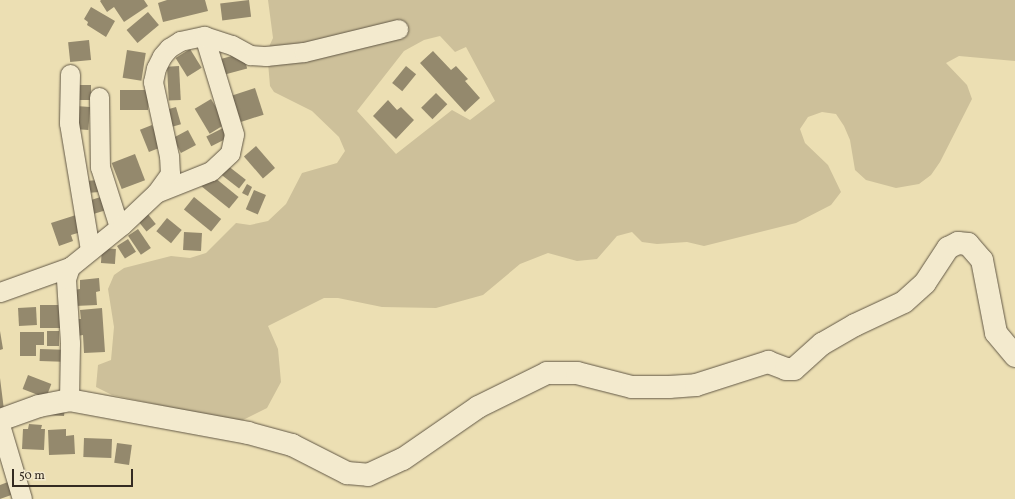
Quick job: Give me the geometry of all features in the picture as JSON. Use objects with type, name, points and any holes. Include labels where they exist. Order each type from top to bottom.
[{"type":"street","points":[[0,292],[70,267],[119,227],[156,193],[170,174],[169,156],[153,82],[156,68],[162,56],[169,48],[180,41],[204,36],[232,45],[250,55],[266,56],[304,52],[398,29]]},
{"type":"street","points":[[156,193],[211,171],[230,153],[234,134],[204,36]]},
{"type":"street","points":[[70,74],[69,123],[90,250]]},
{"type":"street","points":[[99,97],[100,167],[119,227]]},
{"type":"street","points":[[0,420],[39,406],[69,400],[248,433],[292,445],[347,473],[368,475],[403,459],[478,407],[547,373],[576,373],[632,386],[669,386],[696,385],[768,362],[786,369],[794,369],[822,344],[855,325],[904,302],[925,283],[948,248],[958,244],[968,244],[982,260],[996,333],[1015,356]]},
{"type":"street","points":[[69,400],[70,343],[66,279],[70,267]]},
{"type":"street","points":[[0,425],[22,499]]},
{"type":"shaded area","points":[[268,0],[1015,0],[1015,61],[959,56],[946,63],[967,85],[972,99],[940,162],[931,175],[919,184],[896,188],[866,180],[855,170],[850,140],[844,126],[836,114],[822,112],[808,117],[800,129],[805,143],[828,165],[841,192],[831,205],[796,223],[704,246],[687,242],[657,244],[642,242],[632,232],[617,236],[597,259],[577,261],[548,253],[520,264],[483,295],[436,308],[382,307],[338,298],[324,298],[268,326],[278,349],[281,382],[267,408],[239,422],[112,395],[96,387],[98,365],[111,360],[114,327],[108,289],[114,275],[124,268],[171,256],[190,258],[206,253],[236,223],[250,225],[268,221],[286,204],[302,173],[337,163],[345,151],[339,137],[312,111],[274,92],[270,86],[267,51],[273,38]],"holes":[[[440,36],[455,52],[466,47],[495,101],[470,120],[452,110],[396,154],[357,111],[404,51],[424,40]]]},
{"type":"building","points":[[144,0],[148,6],[124,22],[114,7],[107,12],[100,1]]},
{"type":"building","points":[[167,0],[205,0],[208,11],[163,22],[158,3]]},
{"type":"building","points":[[249,0],[251,17],[222,20],[220,4]]},
{"type":"building","points":[[91,7],[115,21],[106,37],[87,25],[88,22],[84,19]]},
{"type":"building","points":[[148,12],[159,25],[137,43],[127,30]]},
{"type":"building","points":[[89,40],[91,60],[70,62],[68,42]]},
{"type":"building","points":[[190,49],[202,68],[187,77],[176,58]]},
{"type":"building","points":[[127,50],[146,53],[141,81],[123,78]]},
{"type":"building","points":[[433,51],[451,70],[456,66],[468,79],[465,81],[480,98],[465,112],[420,63]]},
{"type":"building","points":[[243,53],[247,68],[224,75],[220,59]]},
{"type":"building","points":[[179,66],[181,100],[169,101],[167,67]]},
{"type":"building","points":[[406,66],[416,74],[402,91],[392,83]]},
{"type":"building","points":[[76,85],[91,85],[91,100],[76,100]]},
{"type":"building","points":[[255,88],[264,115],[241,122],[232,95]]},
{"type":"building","points":[[120,90],[148,90],[148,110],[120,110]]},
{"type":"building","points":[[436,93],[447,104],[432,119],[421,108]]},
{"type":"building","points":[[211,99],[226,124],[210,134],[195,109]]},
{"type":"building","points":[[388,100],[397,110],[401,107],[414,120],[396,139],[373,116]]},
{"type":"building","points":[[76,106],[90,107],[88,130],[74,129]]},
{"type":"building","points":[[176,107],[181,124],[171,127],[166,110]]},
{"type":"building","points":[[152,125],[161,147],[149,152],[140,130]]},
{"type":"building","points":[[225,127],[230,137],[211,146],[206,137]]},
{"type":"building","points":[[188,130],[196,145],[181,153],[173,138]]},
{"type":"building","points":[[256,146],[275,168],[263,178],[244,156]]},
{"type":"building","points":[[135,154],[145,180],[122,189],[112,163]]},
{"type":"building","points":[[223,162],[246,180],[239,189],[216,171]]},
{"type":"building","points":[[209,173],[239,197],[229,209],[200,185]]},
{"type":"building","points":[[98,180],[99,192],[87,193],[86,181]]},
{"type":"building","points":[[247,184],[252,187],[248,196],[242,193]]},
{"type":"building","points":[[254,190],[266,195],[258,214],[246,209]]},
{"type":"building","points":[[104,196],[108,209],[91,215],[87,201]]},
{"type":"building","points":[[194,197],[221,219],[211,231],[184,209]]},
{"type":"building","points":[[147,213],[156,224],[146,231],[138,221]]},
{"type":"building","points":[[76,215],[81,232],[71,235],[73,241],[59,246],[51,223]]},
{"type":"building","points":[[167,218],[182,230],[171,243],[156,231]]},
{"type":"building","points":[[138,229],[151,248],[141,255],[128,236]]},
{"type":"building","points":[[184,232],[202,233],[201,251],[183,250]]},
{"type":"building","points":[[128,239],[136,252],[125,259],[117,246]]},
{"type":"building","points":[[102,248],[116,249],[115,264],[101,263]]},
{"type":"building","points":[[99,278],[100,291],[96,292],[97,305],[75,306],[74,290],[80,289],[80,280]]},
{"type":"building","points":[[40,305],[62,305],[62,328],[40,328]]},
{"type":"building","points":[[36,307],[37,325],[19,326],[18,308]]},
{"type":"building","points":[[102,308],[105,352],[84,353],[83,335],[77,336],[76,319],[81,319],[80,310]]},
{"type":"building","points":[[0,331],[3,349],[0,350]]},
{"type":"building","points":[[47,331],[59,331],[59,346],[47,346]]},
{"type":"building","points":[[20,332],[44,332],[44,345],[36,345],[36,356],[20,356]]},
{"type":"building","points":[[40,349],[63,350],[63,362],[40,361]]},
{"type":"building","points":[[28,375],[51,384],[46,398],[23,389]]},
{"type":"building","points":[[0,378],[4,410],[0,410]]},
{"type":"building","points":[[65,407],[64,416],[46,415]]},
{"type":"building","points":[[29,424],[42,425],[41,429],[45,429],[44,450],[22,449],[23,429],[28,429]]},
{"type":"building","points":[[66,429],[66,436],[74,435],[75,454],[49,455],[48,430]]},
{"type":"building","points":[[84,438],[112,439],[111,458],[83,457]]},
{"type":"building","points":[[117,443],[132,445],[129,465],[114,463]]},
{"type":"building","points":[[8,482],[14,494],[0,499],[0,485]]}]
